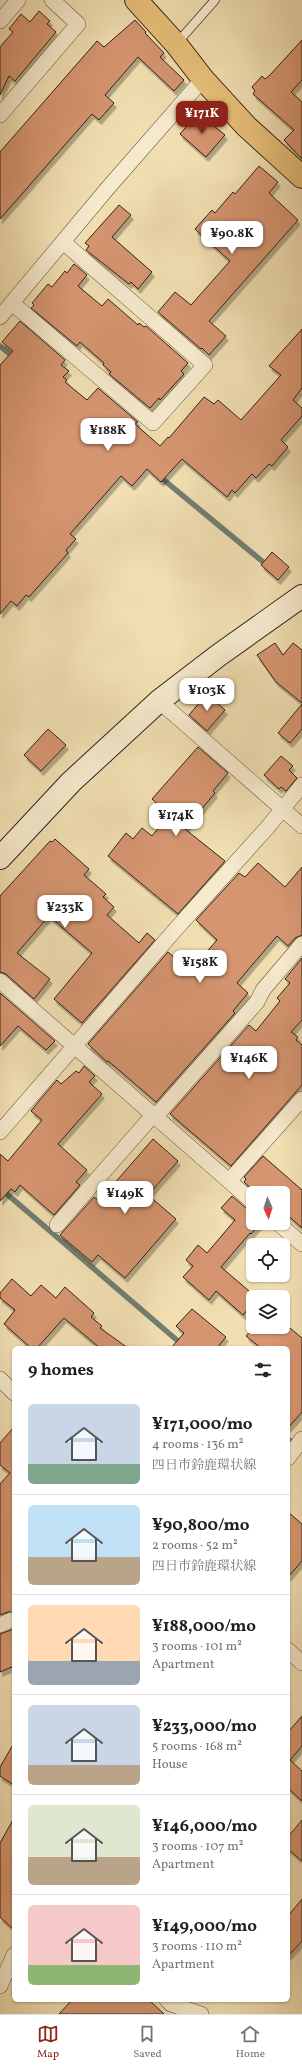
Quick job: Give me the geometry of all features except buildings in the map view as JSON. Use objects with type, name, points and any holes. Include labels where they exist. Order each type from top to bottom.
[{"type":"main road","points":[[136,0],[176,44],[203,79],[246,126],[302,177]]},
{"type":"street","points":[[0,21],[18,0]]},
{"type":"street","points":[[0,115],[78,24],[52,0]]},
{"type":"street","points":[[0,317],[107,189],[203,79]]},
{"type":"street","points":[[12,303],[153,423],[205,365],[63,242]]},
{"type":"street","points":[[0,858],[71,782],[159,701],[218,654],[302,597]]},
{"type":"street","points":[[159,701],[302,826]]},
{"type":"street","points":[[0,1132],[302,786]]},
{"type":"street","points":[[57,1225],[257,1002],[263,990],[302,944]]},
{"type":"street","points":[[0,981],[246,1196]]},
{"type":"street","points":[[229,1181],[302,1099]]},
{"type":"street","points":[[286,1230],[302,1244]]},
{"type":"street","points":[[0,1379],[12,1391]]},
{"type":"street","points":[[290,1454],[302,1439]]},
{"type":"street","points":[[290,1652],[302,1663]]},
{"type":"street","points":[[0,1986],[12,1959]]},
{"type":"street","points":[[169,2002],[201,2014]]},
{"type":"lane","points":[[176,44],[215,0]]},
{"type":"waterway","points":[[0,346],[16,359]]},
{"type":"waterway","points":[[159,476],[268,566]]},
{"type":"waterway","points":[[0,1188],[184,1346]]},
{"type":"waterway","points":[[290,1441],[296,1446]]}]
